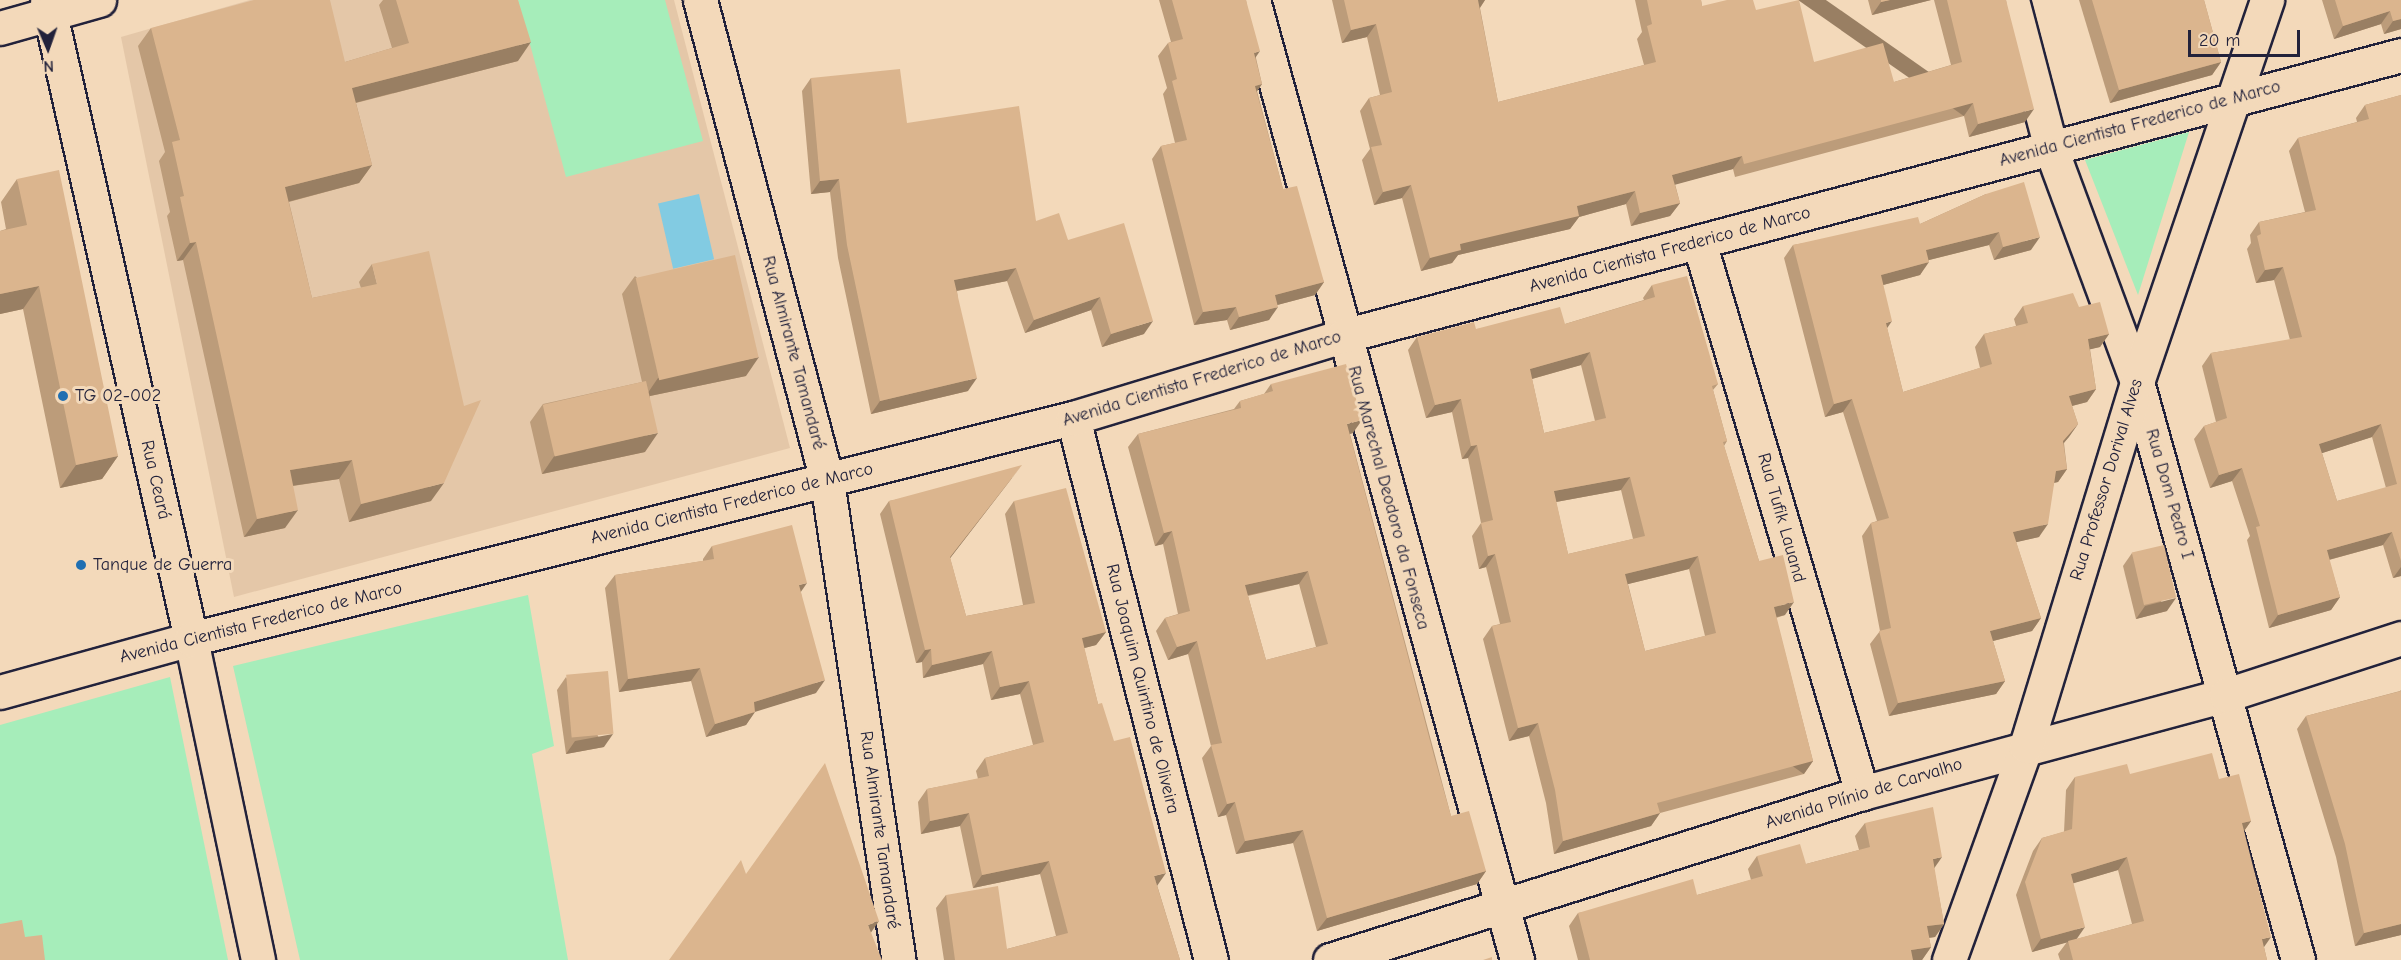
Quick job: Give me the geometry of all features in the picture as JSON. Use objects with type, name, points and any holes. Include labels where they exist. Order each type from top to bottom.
[{"type":"street","points":[[0,28],[49,7],[99,0]]},
{"type":"street","name":"Rua Almirante Tamandaré","points":[[700,0],[827,481],[899,960]]},
{"type":"street","name":"Rua Marechal Deodoro da Fonseca","points":[[1253,0],[1343,336],[1517,960]]},
{"type":"street","name":"Rua Dom Pedro I","points":[[2012,0],[2051,149],[2137,382],[2298,960]]},
{"type":"street","name":"Rua Professor Dorival Alves","points":[[1949,960],[2026,746],[2137,382],[2267,0]]},
{"type":"street","name":"Rua Ceará","points":[[49,7],[191,639],[258,960]]},
{"type":"street","name":"Avenida Cientista Frederico de Marco","points":[[0,692],[191,639],[1073,418],[1343,336],[2051,149],[2234,97],[2401,55]]},
{"type":"street","name":"Rua Tufik Lauand","points":[[1699,242],[1862,793]]},
{"type":"street","name":"Rua Joaquim Quintino de Oliveira","points":[[1073,418],[1211,960]]},
{"type":"street","name":"Avenida Plínio de Carvalho","points":[[1330,960],[1502,909],[1862,793],[2026,746],[2226,695],[2401,638]]},
{"type":"shaded area","points":[[250,0],[674,0],[790,448],[234,597],[121,37]]},
{"type":"green space","points":[[518,0],[665,0],[703,141],[566,177]]},
{"type":"green space","points":[[2189,132],[2138,295],[2085,160]]},
{"type":"green space","points":[[528,595],[554,746],[532,754],[568,960],[300,960],[233,666]]},
{"type":"green space","points":[[170,677],[228,960],[0,960],[0,725]]},
{"type":"water","points":[[699,194],[714,259],[673,269],[658,203]]},
{"type":"building","points":[[254,0],[330,0],[345,62],[409,43],[396,0],[518,0],[531,42],[352,88],[372,165],[285,187],[312,298],[377,284],[372,264],[429,251],[464,406],[481,400],[444,483],[361,504],[352,460],[290,470],[298,510],[257,519],[196,242],[190,243],[180,197],[184,196],[172,142],[180,140],[151,28]]},
{"type":"building","points":[[1172,0],[1246,0],[1260,51],[1254,53],[1262,84],[1255,86],[1283,189],[1297,186],[1324,282],[1275,295],[1278,307],[1239,317],[1236,307],[1203,312],[1161,146],[1187,140],[1172,81],[1177,79],[1168,43],[1183,39]]},
{"type":"building","points":[[1344,0],[1478,0],[1498,102],[1656,62],[1647,26],[1652,24],[1647,0],[1701,0],[1702,6],[1727,0],[1753,0],[1756,10],[1799,0],[1814,62],[1883,43],[1894,82],[1962,62],[1947,0],[2006,0],[2034,109],[1978,124],[1973,103],[1744,164],[1742,156],[1672,175],[1680,203],[1640,213],[1635,191],[1577,206],[1579,216],[1460,244],[1461,250],[1430,258],[1411,185],[1383,192],[1371,147],[1382,145],[1369,98],[1392,92],[1376,24],[1351,30]]},
{"type":"building","points":[[2092,0],[2204,0],[2221,62],[2119,90]]},
{"type":"building","points":[[2335,0],[2401,0],[2401,19],[2393,21],[2390,11],[2343,26]]},
{"type":"building","points":[[900,69],[907,123],[1019,106],[1036,221],[1059,213],[1068,240],[1124,223],[1153,321],[1111,334],[1100,297],[1034,320],[1016,268],[954,280],[977,378],[880,401],[847,245],[839,179],[820,181],[811,78]]},
{"type":"building","points":[[2401,95],[2401,561],[2392,532],[2327,550],[2340,597],[2278,615],[2256,527],[2260,526],[2242,468],[2219,475],[2204,426],[2227,418],[2211,353],[2302,337],[2283,267],[2265,270],[2257,236],[2261,234],[2259,222],[2316,210],[2298,138],[2369,119],[2365,105]],"holes":[[[2381,424],[2397,484],[2337,501],[2319,444]]]},
{"type":"building","points":[[59,170],[118,456],[76,465],[39,286],[0,294],[0,231],[27,225],[17,179]]},
{"type":"building","points":[[2024,182],[2040,237],[2003,247],[1999,232],[1926,250],[1929,262],[1881,275],[1892,321],[1886,323],[1903,392],[1992,364],[1984,334],[2028,323],[2023,306],[2073,293],[2079,307],[2100,302],[2109,334],[2088,339],[2096,389],[2069,396],[2078,424],[2063,441],[2067,469],[2056,471],[2048,524],[2013,532],[2041,618],[1990,631],[2005,681],[1898,703],[1879,631],[1891,628],[1871,523],[1889,518],[1852,399],[1834,404],[1793,245],[1918,217],[1920,224],[1986,194]]},
{"type":"building","points":[[735,255],[759,357],[659,380],[636,278]]},
{"type":"building","points":[[1687,276],[1718,384],[1712,386],[1727,441],[1723,442],[1759,561],[1783,555],[1794,602],[1774,607],[1813,761],[1657,803],[1660,813],[1563,841],[1555,790],[1538,723],[1518,728],[1492,626],[1511,622],[1495,554],[1488,556],[1481,523],[1493,520],[1477,445],[1471,446],[1461,399],[1435,405],[1417,337],[1474,322],[1476,329],[1560,307],[1565,324],[1655,297],[1652,285]],"holes":[[[1590,352],[1606,418],[1544,433],[1530,369]],[[1630,477],[1645,536],[1568,554],[1554,491]],[[1698,556],[1716,633],[1645,651],[1625,574]]]},
{"type":"building","points":[[1346,364],[1362,420],[1347,424],[1434,756],[1451,816],[1469,811],[1486,871],[1327,918],[1303,830],[1245,841],[1235,802],[1227,804],[1211,745],[1222,743],[1197,641],[1177,647],[1165,618],[1190,611],[1172,531],[1164,533],[1138,434],[1241,408],[1240,401],[1273,391],[1271,384]],"holes":[[[1308,571],[1328,644],[1266,660],[1245,585]]]},
{"type":"building","points":[[646,381],[658,433],[555,456],[543,405]]},
{"type":"building","points":[[1022,465],[950,557],[966,616],[1035,603],[1014,501],[1066,488],[1106,632],[1082,638],[1098,704],[1102,703],[1114,741],[1130,737],[1166,873],[1154,876],[1180,960],[955,960],[946,895],[998,886],[1007,949],[1068,933],[1049,861],[982,875],[969,813],[930,821],[927,789],[989,776],[985,758],[1044,742],[1029,681],[1000,687],[992,651],[932,665],[931,649],[925,650],[889,501]]},
{"type":"building","points":[[792,525],[807,583],[799,585],[825,680],[754,702],[755,712],[715,724],[700,668],[628,679],[615,575],[714,559],[712,546]]},
{"type":"building","points":[[2164,545],[2176,598],[2144,605],[2132,552]]},
{"type":"building","points":[[608,671],[613,734],[572,737],[566,675]]},
{"type":"building","points":[[2401,691],[2401,924],[2364,933],[2345,844],[2306,716]]},
{"type":"building","points":[[2212,753],[2219,779],[2239,774],[2251,821],[2242,823],[2271,937],[2262,939],[2267,960],[2073,960],[2068,941],[2144,921],[2127,857],[2071,874],[2085,927],[2041,939],[2025,882],[2042,838],[2072,829],[2075,777],[2127,764],[2130,774]]},
{"type":"building","points":[[825,763],[879,921],[868,925],[882,960],[669,960],[741,860],[746,874]]},
{"type":"building","points":[[1933,807],[1942,857],[1933,859],[1944,924],[1927,926],[1931,947],[1911,950],[1913,960],[1590,960],[1578,913],[1693,879],[1697,895],[1763,876],[1757,856],[1800,844],[1806,864],[1870,847],[1865,823]]},
{"type":"building","points":[[22,920],[25,937],[42,935],[45,960],[0,960],[0,924]]},
{"type":"place","name":"TG 02-002","points":[[63,396]]},
{"type":"place","name":"Tanque de Guerra","points":[[81,565]]}]
